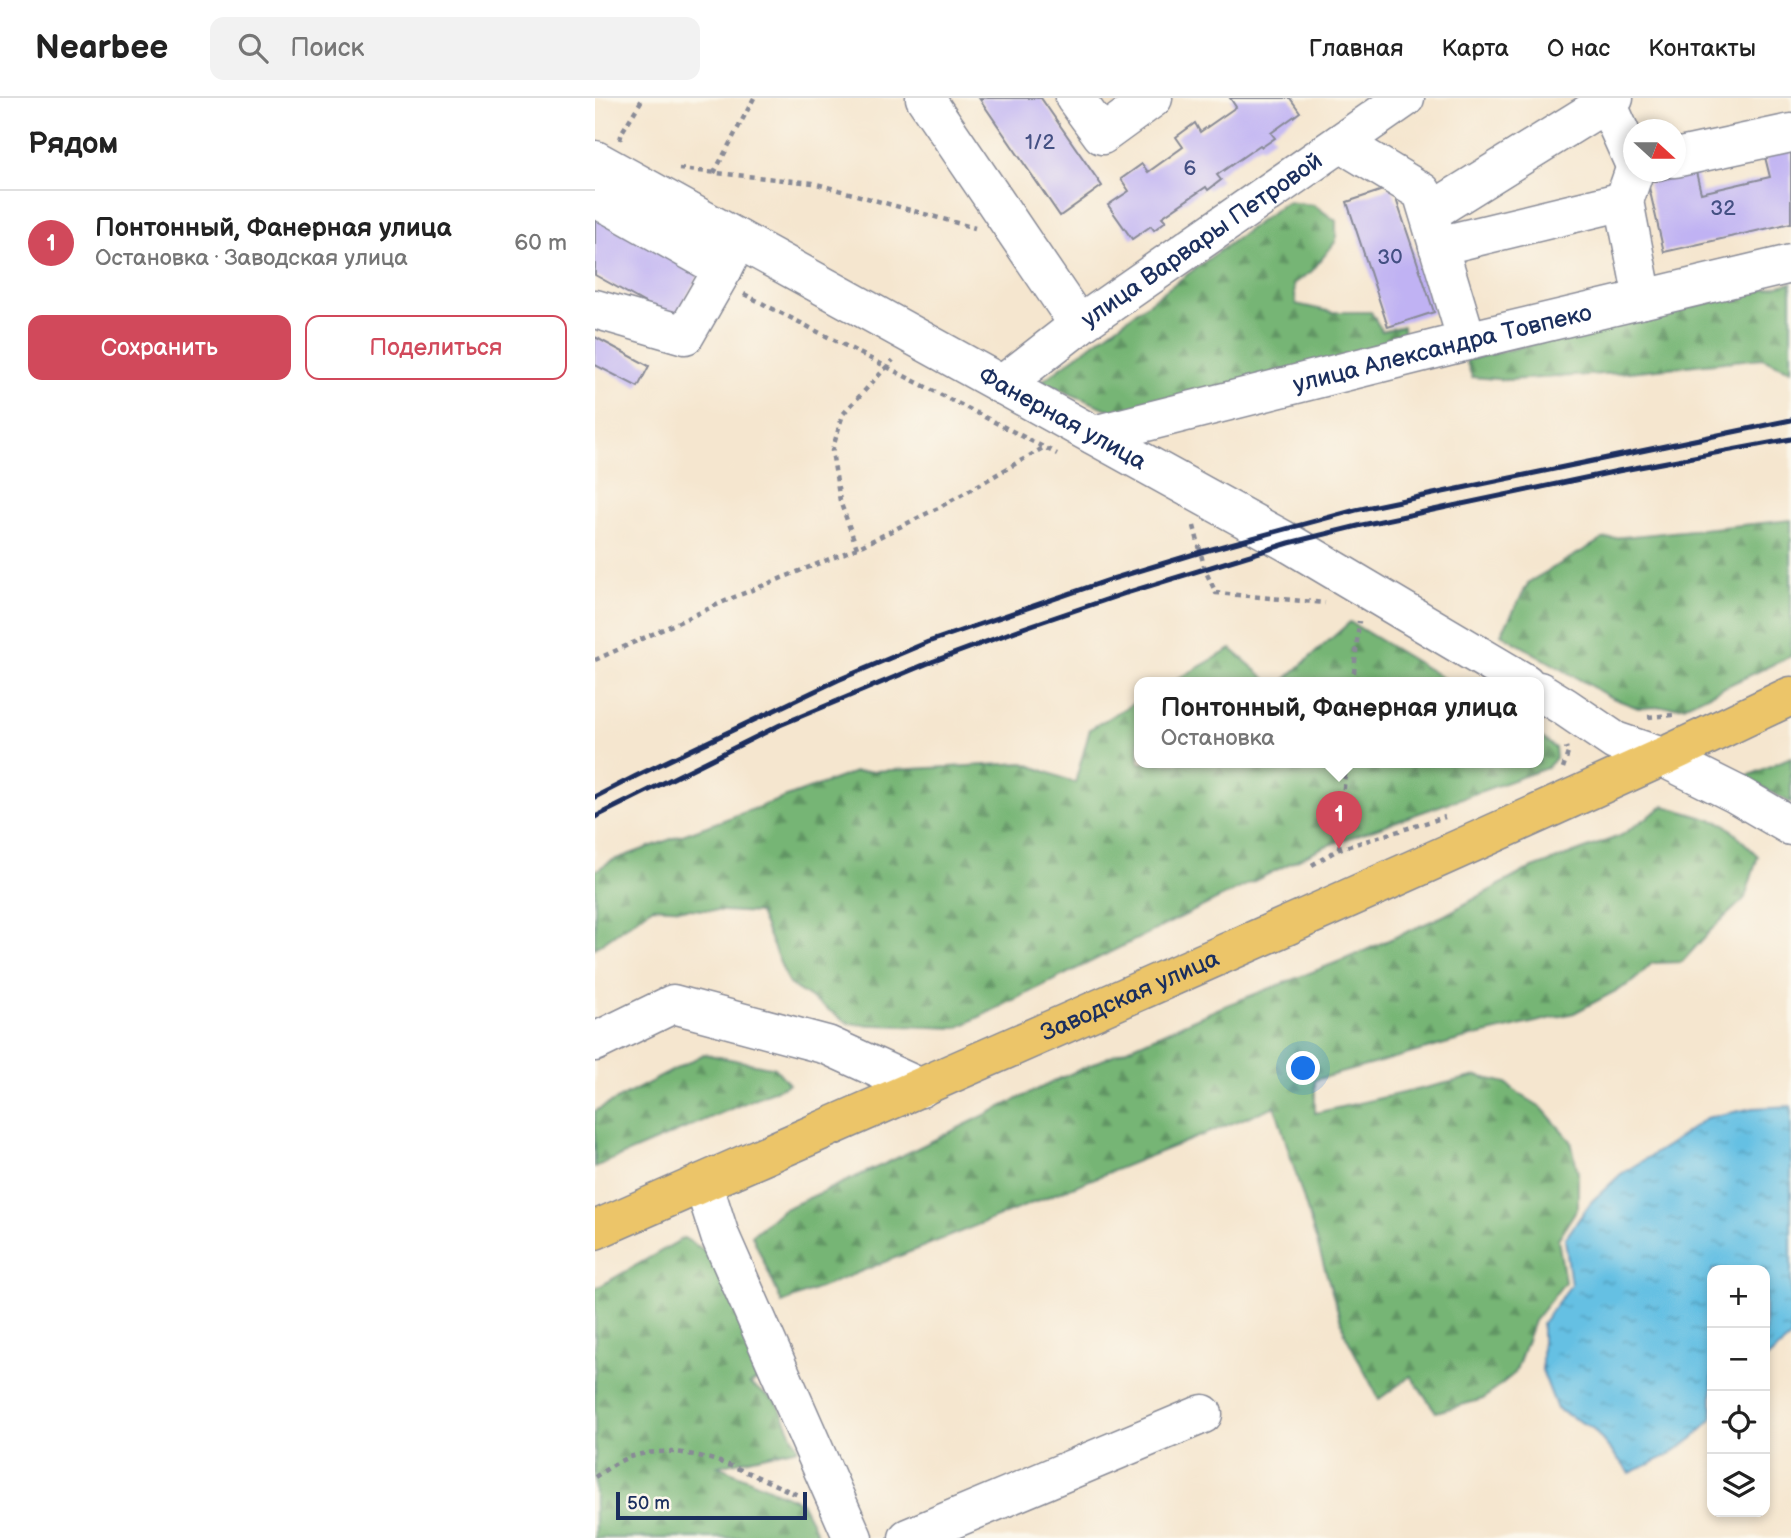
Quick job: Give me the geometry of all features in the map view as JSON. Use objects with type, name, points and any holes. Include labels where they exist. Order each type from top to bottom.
[{"type":"main road","name":"Заводская улица","points":[[595,1230],[921,1088],[1662,757],[1791,696]]},
{"type":"street","points":[[925,98],[1079,325]]},
{"type":"street","points":[[1075,98],[1101,135],[1153,98]]},
{"type":"street","name":"улица Варвары Петровой","points":[[1002,385],[1079,325],[1405,98]]},
{"type":"street","points":[[1433,229],[1611,100],[1623,133]]},
{"type":"street","points":[[1686,156],[1791,133]]},
{"type":"street","points":[[1341,143],[1422,192],[1467,341]]},
{"type":"street","name":"Фанерная улица","points":[[606,184],[726,263],[913,336],[1002,385],[1081,447],[1289,543],[1515,677]]},
{"type":"street","points":[[1433,229],[1629,186],[1643,299]]},
{"type":"street","points":[[595,309],[685,335],[726,263]]},
{"type":"street","name":"улица Александра Товпеко","points":[[1081,447],[1467,341],[1791,264]]},
{"type":"street","points":[[1544,695],[1615,741],[1662,757],[1736,794],[1791,826]]},
{"type":"street","points":[[595,1042],[673,1004],[827,1045],[921,1088]]},
{"type":"street","points":[[703,1183],[720,1236],[847,1525]]},
{"type":"street","points":[[908,1538],[1203,1414]]},
{"type":"path","points":[[606,184],[622,132],[643,98]]},
{"type":"path","points":[[714,173],[754,98]]},
{"type":"path","points":[[668,168],[813,183],[1023,242]]},
{"type":"path","points":[[726,263],[886,368],[1043,448],[1081,447]]},
{"type":"path","points":[[857,548],[840,501],[832,451],[843,414],[913,336]]},
{"type":"path","points":[[595,660],[731,598],[857,548],[940,507],[1043,448],[1081,447]]},
{"type":"path","points":[[1190,514],[1205,570],[1216,593],[1334,604]]},
{"type":"path","points":[[1354,677],[1359,619]]},
{"type":"path","points":[[1637,717],[1686,714]]},
{"type":"path","points":[[1559,771],[1564,767],[1568,753],[1563,739]]},
{"type":"path","points":[[1339,849],[1346,768]]},
{"type":"path","points":[[1312,865],[1339,849],[1451,816]]},
{"type":"path","points":[[595,1477],[630,1457],[650,1452],[680,1452],[714,1460],[847,1525]]},
{"type":"green space","points":[[1286,202],[1314,205],[1336,221],[1336,241],[1312,271],[1294,284],[1296,304],[1332,312],[1371,312],[1382,331],[1403,326],[1404,343],[1132,419],[1041,382]]},
{"type":"green space","points":[[1791,283],[1791,370],[1762,358],[1619,373],[1508,380],[1472,377],[1466,360]]},
{"type":"green space","points":[[1791,520],[1791,656],[1684,706],[1638,708],[1610,697],[1501,634],[1529,582],[1603,539]]},
{"type":"green space","points":[[1350,622],[1441,677],[1288,677]]},
{"type":"green space","points":[[1231,649],[1264,677],[1182,677]]},
{"type":"green space","points":[[1134,703],[1134,768],[1544,768],[1544,739],[1555,748],[1556,758],[1547,768],[1323,847],[957,1028],[850,1024],[789,984],[759,913],[653,907],[595,948],[595,871],[611,861],[855,772],[1024,763],[1075,783],[1090,729]]},
{"type":"green space","points":[[1791,757],[1791,803],[1745,777]]},
{"type":"green space","points":[[1664,806],[1725,824],[1758,856],[1745,898],[1682,962],[1652,963],[1633,982],[1574,1013],[1463,1039],[1315,1080],[1315,1113],[1477,1076],[1506,1083],[1541,1107],[1571,1141],[1578,1173],[1578,1207],[1558,1239],[1565,1282],[1534,1321],[1515,1373],[1483,1399],[1436,1412],[1411,1376],[1379,1399],[1345,1334],[1275,1106],[782,1303],[752,1235],[782,1210],[891,1161],[1061,1078],[1222,1007],[1348,958],[1445,915],[1525,871],[1620,836]]},
{"type":"green space","points":[[704,1054],[775,1068],[789,1084],[595,1167],[595,1111]]},
{"type":"green space","points":[[684,1238],[726,1263],[768,1374],[750,1384],[777,1402],[798,1448],[718,1466],[801,1502],[820,1538],[595,1538],[595,1289]]},
{"type":"water","points":[[1791,1106],[1791,1338],[1770,1356],[1770,1265],[1707,1265],[1707,1424],[1692,1439],[1667,1456],[1630,1473],[1592,1428],[1557,1409],[1542,1370],[1542,1323],[1571,1285],[1565,1239],[1591,1202],[1621,1174],[1706,1118],[1753,1108]]},
{"type":"building","points":[[979,98],[1041,98],[1102,186],[1060,216]]},
{"type":"building","points":[[1230,98],[1290,98],[1300,112],[1271,133],[1275,138],[1262,147],[1260,145],[1217,175],[1221,180],[1208,190],[1206,187],[1162,217],[1166,221],[1154,230],[1151,226],[1132,239],[1108,205],[1129,191],[1121,179],[1142,164],[1148,172],[1183,147],[1176,137],[1195,123],[1200,132],[1236,107]]},
{"type":"building","points":[[1791,147],[1791,223],[1664,252],[1648,183],[1686,182],[1686,174],[1696,172],[1701,193],[1770,177],[1764,153]]},
{"type":"building","points":[[1392,187],[1434,312],[1388,327],[1347,202]]},
{"type":"building","points":[[595,213],[700,272],[674,319],[595,275]]},
{"type":"building","points":[[595,337],[649,366],[638,387],[595,365]]},
{"type":"railway","points":[[595,797],[838,680],[928,642],[1112,579],[1356,510],[1791,420]]},
{"type":"railway","points":[[595,817],[780,725],[926,664],[1126,593],[1289,543],[1362,525],[1618,471],[1791,439]]},
{"type":"place","name":"Понтонный, Фанерная улица","points":[[1339,849]]}]
